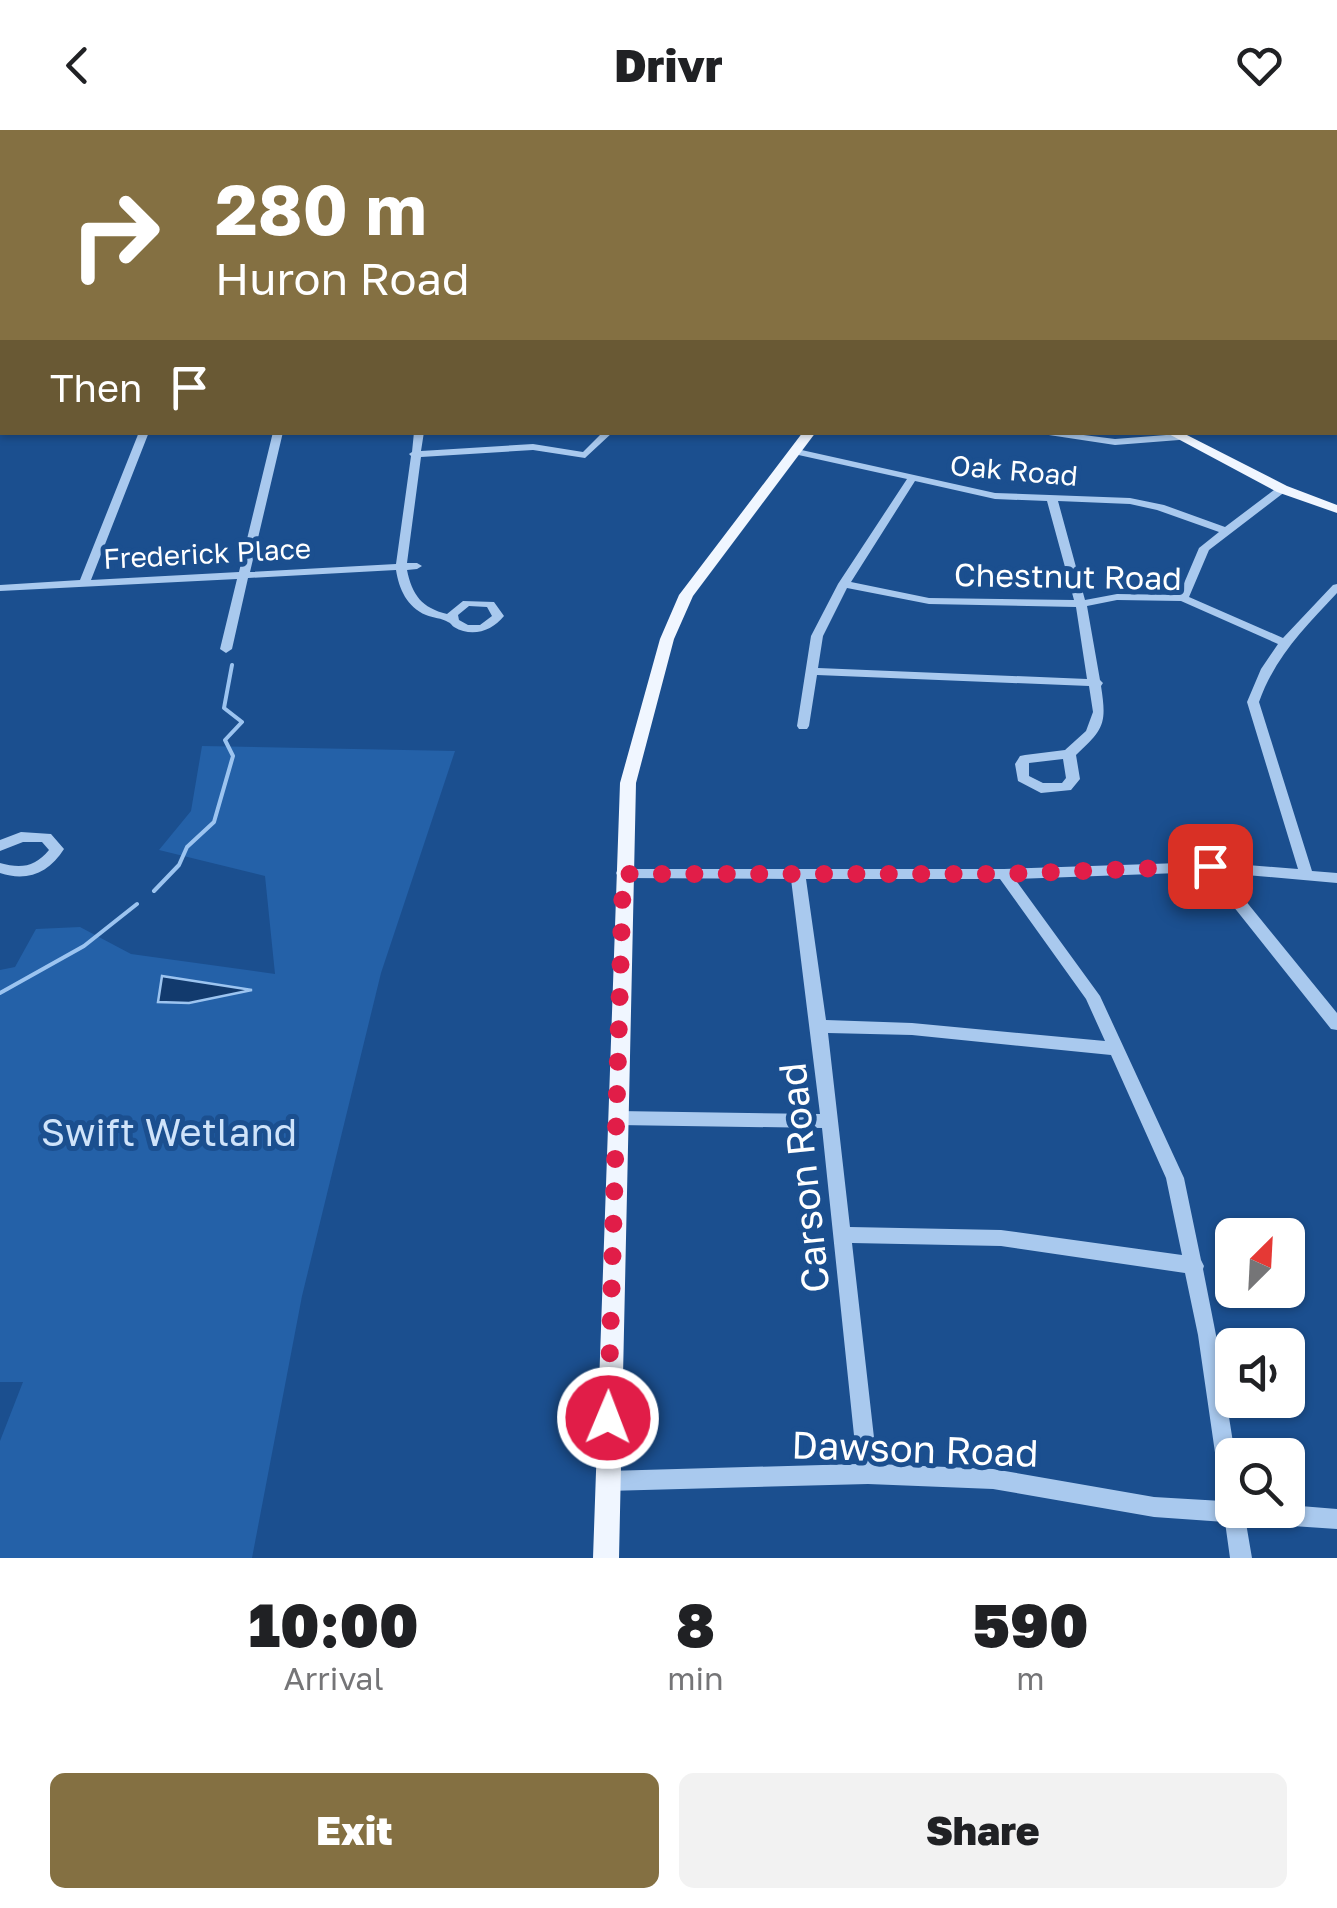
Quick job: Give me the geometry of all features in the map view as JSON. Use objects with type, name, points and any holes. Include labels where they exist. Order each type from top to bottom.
[{"type":"main road","points":[[606,1558],[628,782],[676,614],[696,580],[808,435]]},
{"type":"main road","points":[[1175,435],[1282,488],[1337,509]]},
{"type":"street","points":[[85,582],[143,435]]},
{"type":"street","points":[[226,649],[277,435]]},
{"type":"street","points":[[418,435],[401,566],[403,584],[415,606],[434,616],[452,618]]},
{"type":"street","points":[[414,454],[521,447],[585,455],[607,435]]},
{"type":"street","points":[[1057,435],[1115,442],[1175,435]]},
{"type":"street","name":"Oak Road","points":[[797,452],[995,496],[1160,506],[1226,531]]},
{"type":"street","points":[[803,726],[817,636],[844,584],[912,479]]},
{"type":"street","points":[[1183,598],[1198,556],[1282,488]]},
{"type":"street","points":[[1052,499],[1081,604],[1097,683],[1097,724],[1068,754]]},
{"type":"street","name":"Frederick Place","points":[[0,588],[417,566]]},
{"type":"street","name":"Chestnut Road","points":[[844,584],[929,601],[1081,604],[1117,598],[1183,598],[1286,643]]},
{"type":"street","points":[[1306,874],[1254,702],[1260,679],[1286,643],[1337,587]]},
{"type":"street","points":[[811,671],[1097,683]]},
{"type":"street","points":[[0,846],[34,835],[46,837],[56,850],[34,870],[12,872],[0,868]]},
{"type":"street","points":[[623,874],[1004,874],[1210,866],[1337,878]]},
{"type":"street","points":[[1210,866],[1337,1024]]},
{"type":"street","points":[[1004,874],[1092,996],[1175,1178],[1195,1266],[1221,1438]]},
{"type":"street","name":"Carson Road","points":[[798,876],[820,1026],[868,1474]]},
{"type":"street","points":[[820,1026],[912,1029],[1118,1049]]},
{"type":"street","points":[[618,1118],[828,1121]]},
{"type":"street","points":[[843,1234],[1001,1238],[1195,1266]]},
{"type":"street","name":"Dawson Road","points":[[607,1481],[868,1474],[993,1479],[1154,1507],[1215,1512]]},
{"type":"street","name":"Dawson Road","points":[[1305,1517],[1337,1519]]},
{"type":"street","points":[[1235,1528],[1241,1558]]},
{"type":"green space","name":"Swift Wetland","points":[[202,746],[455,751],[381,973],[302,1296],[252,1558],[0,1558],[0,1441],[23,1382],[0,1382],[0,970],[15,967],[36,929],[80,927],[131,954],[275,974],[265,876],[159,850],[191,811]]},
{"type":"shaded area","points":[[162,976],[252,990],[189,1003],[158,1002]]},
{"type":"waterway","points":[[154,891],[179,865],[187,847],[214,822],[233,756],[225,740],[242,722],[224,708],[232,665]]},
{"type":"waterway","points":[[0,993],[84,946],[137,904]]},
{"type":"route","points":[[608,1418],[623,874],[1004,874],[1210,866]]}]
